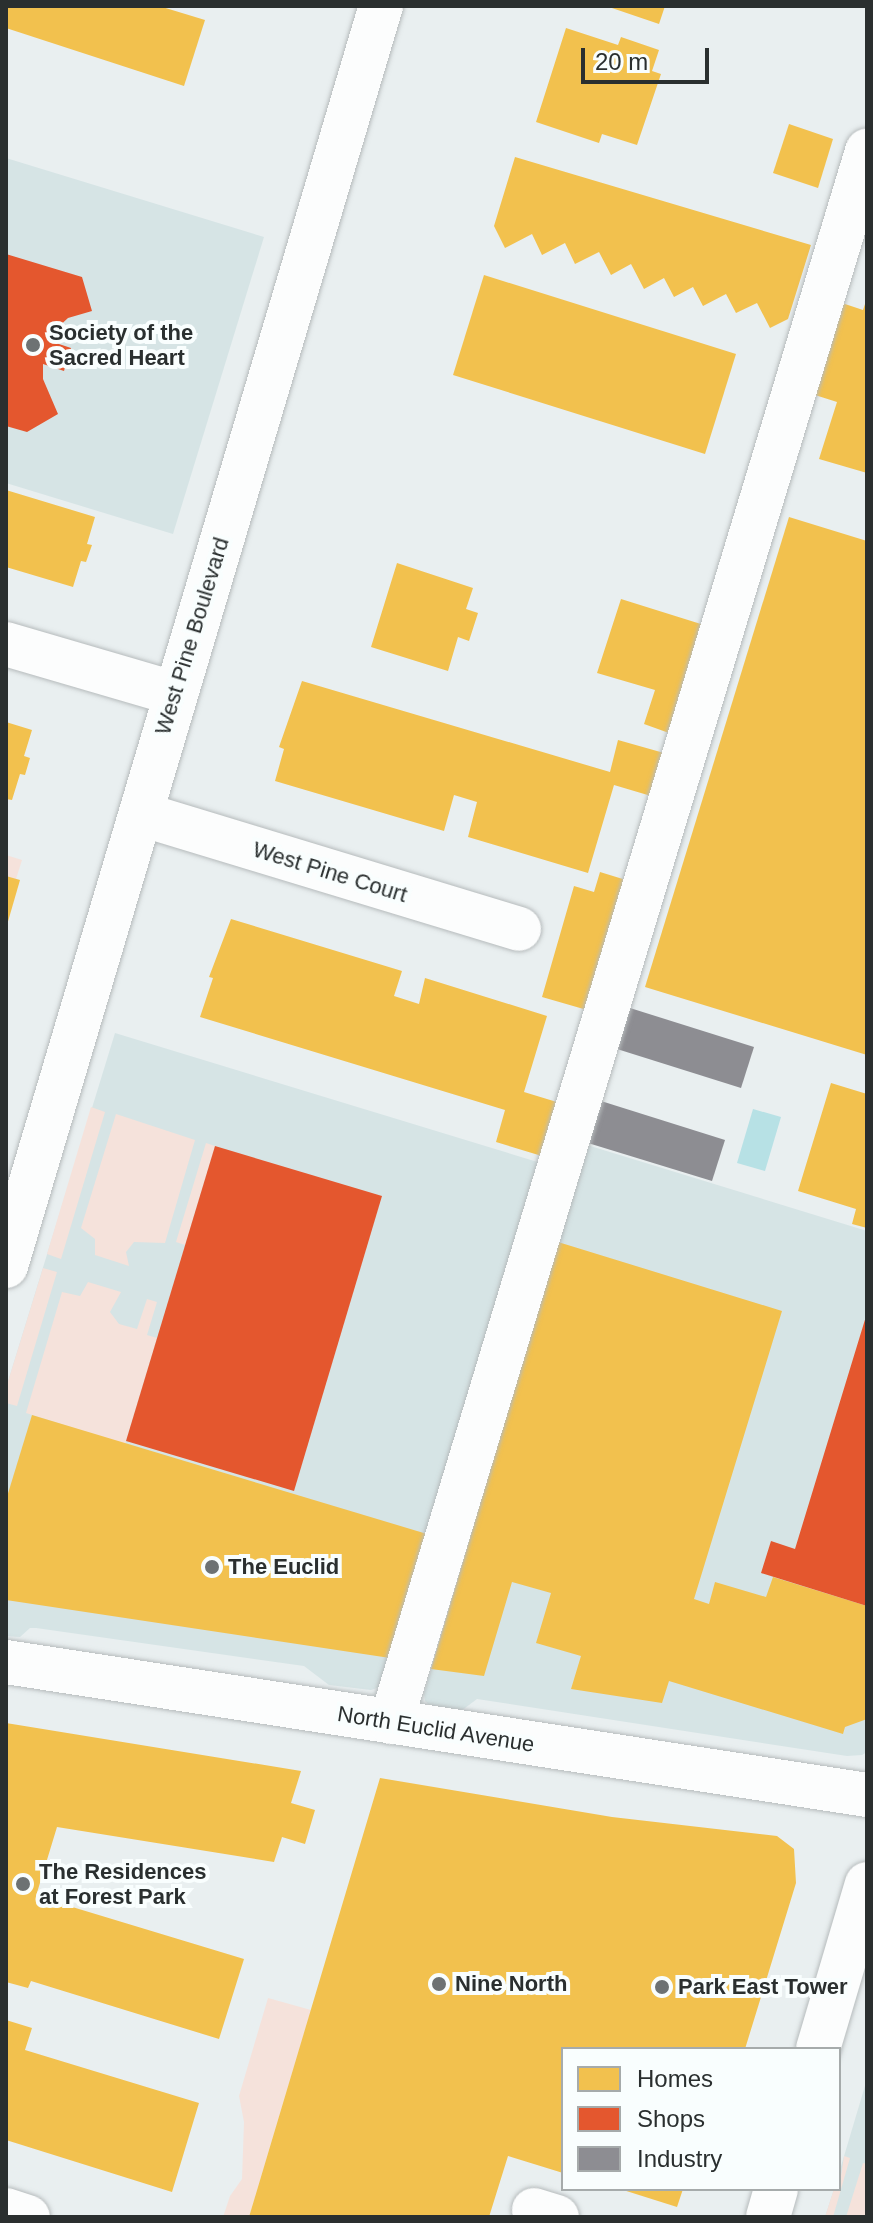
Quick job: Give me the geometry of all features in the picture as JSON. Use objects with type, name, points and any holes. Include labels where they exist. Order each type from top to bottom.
[{"type":"street","name":"West Pine Boulevard","points":[[6,1266],[174,693],[381,6]]},
{"type":"street","points":[[391,1722],[867,151]]},
{"type":"street","points":[[6,644],[174,693]]},
{"type":"street","name":"West Pine Court","points":[[141,814],[519,929]]},
{"type":"street","name":"North Euclid Avenue","points":[[6,1662],[867,1795]]},
{"type":"street","points":[[819,2047],[867,1884]]},
{"type":"street","points":[[768,2217],[775,2191]]},
{"type":"street","points":[[6,2210],[28,2217]]},
{"type":"shaded area","points":[[6,158],[264,237],[173,534],[6,483]]},
{"type":"shaded area","points":[[6,855],[22,860],[16,879],[6,876]]},
{"type":"shaded area","points":[[115,1033],[544,1164],[380,1687],[371,1690],[329,1685],[304,1666],[36,1628],[30,1628],[20,1637],[6,1636],[6,1388]]},
{"type":"shaded area","points":[[91,1107],[105,1112],[61,1259],[47,1254]]},
{"type":"shaded area","points":[[116,1114],[195,1140],[165,1243],[134,1242],[126,1252],[129,1266],[95,1255],[95,1239],[81,1228]]},
{"type":"shaded area","points":[[206,1143],[215,1146],[185,1245],[176,1242]]},
{"type":"shaded area","points":[[587,1145],[867,1231],[867,1752],[862,1755],[847,1756],[477,1699],[461,1711],[429,1705],[425,1701],[424,1694]]},
{"type":"shaded area","points":[[43,1268],[57,1272],[17,1406],[6,1403],[6,1388]]},
{"type":"shaded area","points":[[88,1282],[121,1292],[110,1312],[119,1324],[137,1329],[147,1299],[157,1302],[147,1335],[157,1338],[125,1444],[26,1413],[62,1292],[80,1296]]},
{"type":"shaded area","points":[[268,1998],[311,2010],[249,2217],[223,2217],[230,2196],[242,2179],[244,2122],[239,2096]]},
{"type":"shaded area","points":[[867,2079],[867,2217],[825,2217],[833,2191],[841,2191],[841,2166]]},
{"type":"shaded area","points":[[844,2156],[850,2158],[841,2189]]},
{"type":"shaded area","points":[[863,2163],[867,2164],[867,2217],[846,2217]]},
{"type":"shaded area","points":[[833,2191],[840,2191],[833,2217],[825,2217]]},
{"type":"water","points":[[753,1109],[781,1117],[765,1171],[737,1163]]},
{"type":"building: Homes","points":[[6,6],[159,6],[205,20],[184,86],[6,28]]},
{"type":"building: Homes","points":[[606,6],[665,6],[659,24]]},
{"type":"building: Homes","points":[[566,28],[618,45],[621,37],[659,50],[652,71],[661,74],[637,145],[602,134],[599,143],[536,122]]},
{"type":"building: Homes","points":[[789,124],[833,139],[818,188],[773,173]]},
{"type":"building: Homes","points":[[515,157],[811,245],[788,319],[770,328],[757,303],[736,313],[726,294],[703,306],[693,287],[674,297],[664,278],[644,289],[631,264],[611,275],[599,252],[575,264],[565,243],[542,255],[532,234],[505,248],[494,226]]},
{"type":"building: Homes","points":[[484,275],[736,354],[705,454],[453,375]]},
{"type":"building: Homes","points":[[867,298],[867,473],[819,459],[837,402],[815,395],[842,303],[863,310]]},
{"type":"building: Homes","points":[[6,490],[95,517],[87,544],[92,545],[86,562],[81,561],[73,587],[6,567]]},
{"type":"building: Homes","points":[[789,517],[867,541],[867,1055],[645,987]]},
{"type":"building: Homes","points":[[397,563],[473,588],[466,609],[478,613],[469,641],[458,637],[448,671],[371,647]]},
{"type":"building: Homes","points":[[621,599],[704,625],[669,733],[644,724],[655,690],[597,673]]},
{"type":"building: Homes","points":[[302,681],[610,772],[618,740],[664,753],[651,796],[614,785],[588,873],[468,837],[477,802],[454,795],[444,831],[275,781],[284,749],[279,747]]},
{"type":"building: Homes","points":[[6,722],[32,730],[24,756],[30,758],[25,775],[20,774],[12,800],[6,799]]},
{"type":"building: Homes","points":[[600,872],[626,880],[587,1010],[542,997],[574,886],[594,892]]},
{"type":"building: Homes","points":[[6,876],[20,880],[7,925],[6,925]]},
{"type":"building: Homes","points":[[231,919],[402,971],[394,996],[419,1004],[425,978],[547,1016],[524,1092],[560,1103],[545,1157],[496,1142],[505,1110],[200,1017],[213,978],[209,977]]},
{"type":"building: Homes","points":[[831,1083],[867,1094],[867,1228],[852,1224],[856,1209],[798,1191]]},
{"type":"building: Homes","points":[[558,1242],[782,1311],[694,1599],[709,1604],[715,1582],[766,1597],[773,1577],[867,1606],[867,1719],[845,1727],[843,1734],[669,1681],[662,1703],[571,1689],[581,1656],[536,1643],[551,1593],[512,1582],[484,1676],[431,1669]]},
{"type":"building: Homes","name":"The Euclid","points":[[32,1415],[427,1534],[390,1658],[6,1600],[6,1500]]},
{"type":"building: Homes","name":"The Residences at Forest Park","points":[[6,1723],[301,1771],[291,1803],[315,1810],[305,1844],[282,1837],[274,1862],[57,1827],[36,1896],[244,1959],[219,2039],[31,1981],[28,1988],[6,1982]]},
{"type":"building: Homes","name":"Nine North","points":[[380,1778],[612,1817],[777,1836],[794,1849],[796,1883],[746,2047],[561,2047],[561,2172],[508,2156],[489,2217],[249,2217]]},
{"type":"building: Homes","points":[[6,2020],[32,2028],[25,2050],[199,2103],[172,2192],[6,2140]]},
{"type":"building: Homes","points":[[626,2191],[682,2191],[677,2207]]},
{"type":"building: Shops","name":"Society of the Sacred Heart","points":[[6,254],[82,277],[92,311],[68,318],[54,331],[50,341],[71,348],[64,371],[43,364],[43,379],[58,414],[27,432],[6,426]]},
{"type":"building: Shops","points":[[215,1146],[382,1196],[294,1491],[126,1441]]},
{"type":"building: Shops","points":[[867,1313],[867,1606],[761,1573],[771,1541],[795,1549]]},
{"type":"building: Industry","points":[[630,1008],[754,1047],[741,1088],[617,1049]]},
{"type":"building: Industry","points":[[601,1101],[725,1140],[712,1181],[588,1143]]},
{"type":"place","name":"Society of the Sacred Heart","points":[[33,345]]},
{"type":"place","name":"The Euclid","points":[[212,1567]]},
{"type":"place","name":"The Residences at Forest Park","points":[[23,1884]]},
{"type":"place","name":"Nine North","points":[[439,1984]]},
{"type":"place","name":"Park East Tower","points":[[662,1987]]}]
